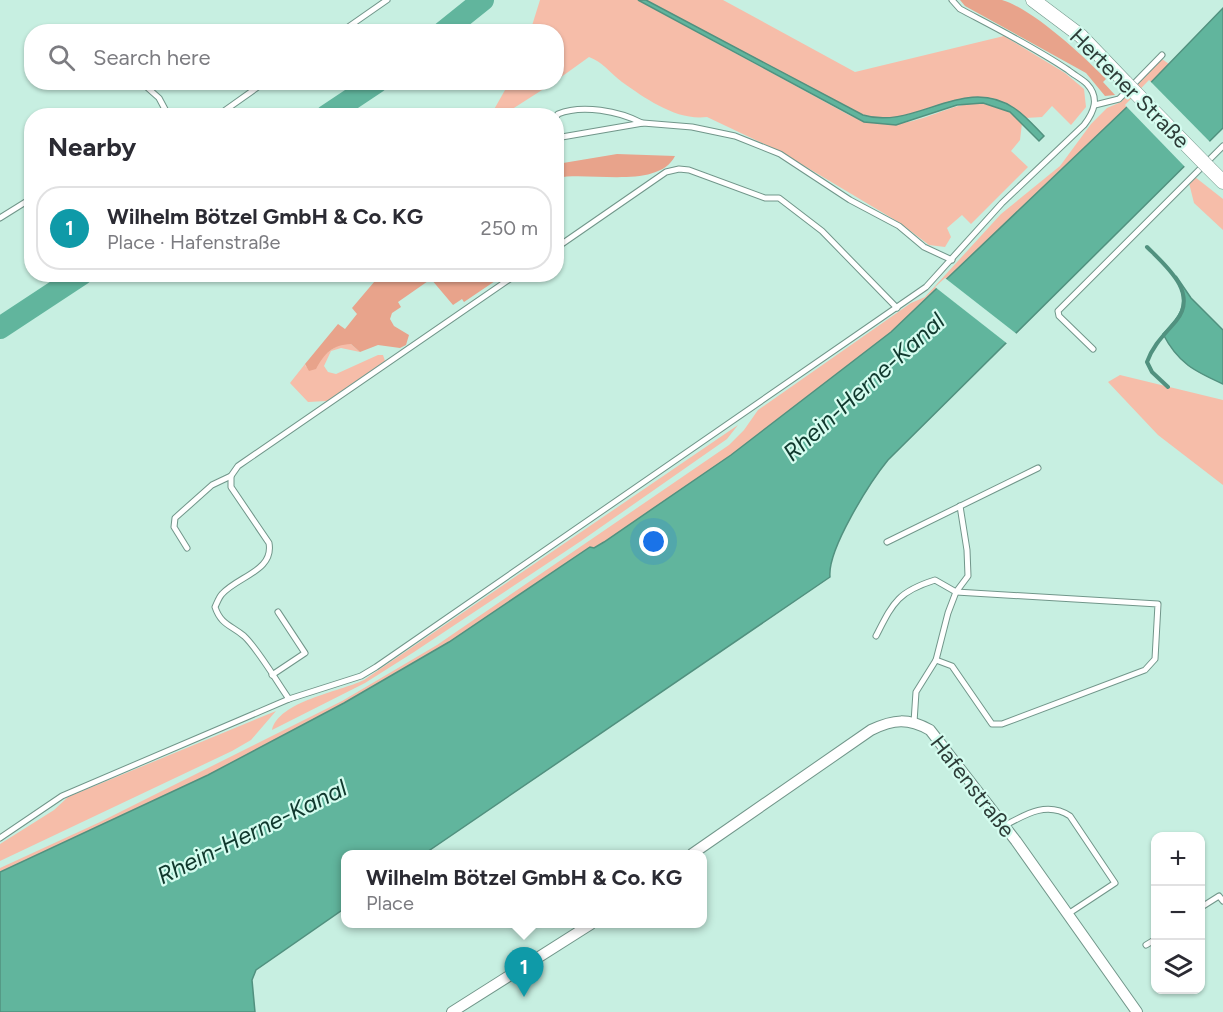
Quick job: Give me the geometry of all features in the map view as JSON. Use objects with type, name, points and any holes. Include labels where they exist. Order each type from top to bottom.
[{"type":"main road","name":"Hertener Straße","points":[[1033,0],[1081,36],[1223,182]]},
{"type":"street","name":"Hafenstraße","points":[[699,850],[871,730],[899,720],[914,722],[930,730],[1004,826],[1137,1012]]},
{"type":"street","points":[[452,1012],[585,928]]},
{"type":"lane","points":[[352,24],[387,0]]},
{"type":"lane","name":"Hertener Straße","points":[[951,0],[960,9],[1051,59],[1078,77],[1087,84],[1095,105]]},
{"type":"lane","points":[[0,838],[62,796],[289,699],[361,676],[376,668],[926,287],[1002,203],[1084,125],[1094,112],[1095,105],[1119,99],[1162,55]]},
{"type":"lane","points":[[150,90],[159,98],[164,108]]},
{"type":"lane","points":[[229,108],[254,90]]},
{"type":"lane","points":[[564,112],[570,109],[625,114],[643,123]]},
{"type":"lane","points":[[564,137],[643,123],[692,127],[735,136],[780,154],[850,200],[899,226],[924,247],[952,260]]},
{"type":"lane","points":[[1093,349],[1059,315],[1058,311],[1223,146]]},
{"type":"lane","points":[[564,242],[666,172],[679,169],[689,170],[765,198],[778,198],[822,231],[897,308]]},
{"type":"lane","points":[[0,218],[24,203]]},
{"type":"lane","points":[[187,548],[174,527],[175,518],[212,485],[231,476],[238,466],[505,282]]},
{"type":"lane","points":[[887,542],[1038,468]]},
{"type":"lane","points":[[231,476],[231,487],[268,543],[270,552],[267,562],[222,594],[215,607],[219,618],[229,628],[244,636],[289,699]]},
{"type":"lane","points":[[914,722],[916,692],[936,660],[948,612],[956,592],[968,576],[968,550],[960,506]]},
{"type":"lane","points":[[876,636],[892,605],[910,588],[935,580],[956,592],[1158,604],[1155,659],[1145,670],[1002,724],[992,724],[952,666],[936,660]]},
{"type":"lane","points":[[272,675],[305,653],[278,612]]},
{"type":"lane","points":[[1004,826],[1035,811],[1049,808],[1060,809],[1070,816],[1115,883],[1068,914]]},
{"type":"lane","points":[[1205,905],[1219,896],[1223,901]]},
{"type":"lane","points":[[1146,945],[1154,940]]},
{"type":"shaded area","points":[[540,0],[638,0],[856,118],[886,124],[901,123],[966,104],[994,105],[1008,111],[1022,123],[1020,140],[1011,151],[1028,167],[971,224],[962,215],[947,228],[951,237],[945,247],[929,245],[900,223],[781,152],[707,117],[684,116],[662,107],[622,82],[594,59],[589,57],[564,75],[564,24],[532,24]]},
{"type":"shaded area","points":[[646,0],[723,0],[855,72],[1004,36],[1065,73],[1084,89],[1086,107],[1071,125],[1052,106],[1042,117],[1026,118],[1007,106],[981,98],[956,100],[909,116],[886,119],[870,117],[855,112]]},
{"type":"shaded area","points":[[960,0],[1002,0],[1028,13],[1084,58],[1106,79],[1103,82],[1115,95],[1105,96],[1086,73],[965,6]]},
{"type":"shaded area","points":[[1162,59],[1169,64],[1129,105],[891,332],[731,455],[604,542],[594,548],[590,547],[449,642],[344,703],[208,775],[0,872],[0,868],[100,822],[342,701],[437,645],[729,445],[744,430],[758,410],[911,303],[925,297],[1001,214],[1060,166],[1091,124],[1107,108],[1121,102]]},
{"type":"shaded area","points":[[505,90],[542,90],[514,108],[495,108]]},
{"type":"shaded area","points":[[617,154],[675,156],[666,166],[654,173],[638,176],[564,177],[564,163]]},
{"type":"shaded area","points":[[1195,177],[1223,199],[1223,230],[1194,203],[1189,183]]},
{"type":"shaded area","points":[[374,282],[427,282],[398,302],[401,307],[392,313],[390,319],[394,326],[409,335],[406,345],[400,348],[378,345],[360,352],[351,344],[339,346],[326,354],[316,369],[309,371],[305,364],[338,324],[345,329],[357,314],[352,308]]},
{"type":"shaded area","points":[[434,282],[494,282],[464,302],[462,299],[453,305]]},
{"type":"shaded area","points":[[340,344],[351,344],[360,352],[341,348],[331,351],[324,366],[328,372],[336,374],[378,355],[383,355],[385,361],[327,401],[308,402],[290,383],[305,364],[306,367]]},
{"type":"shaded area","points":[[1120,375],[1223,400],[1223,485],[1158,435],[1108,382]]},
{"type":"shaded area","points":[[738,425],[727,439],[581,541],[414,652],[365,683],[272,730],[277,720],[298,705],[364,680]]},
{"type":"shaded area","points":[[276,711],[251,740],[232,751],[0,861],[0,844],[54,810],[68,797]]},
{"type":"water","points":[[638,0],[646,0],[863,115],[882,118],[901,116],[958,99],[976,97],[995,99],[1026,117],[1044,136],[1039,141],[1010,112],[983,103],[957,105],[896,125],[864,122]]},
{"type":"water","name":"Rhein-Herne-Kanal","points":[[1223,8],[1223,128],[888,460],[861,500],[842,534],[835,550],[830,577],[430,850],[341,850],[341,911],[256,970],[252,980],[255,1012],[0,1012],[0,872],[208,775],[344,703],[449,642],[590,547],[594,548],[604,542],[731,455],[891,332],[1129,105]]},
{"type":"water","points":[[1176,276],[1191,298],[1223,330],[1223,384],[1188,365],[1175,352],[1163,334],[1182,308],[1182,294]]},
{"type":"pier","points":[[1149,80],[1211,143],[1186,168],[1125,105]]},
{"type":"pier","points":[[945,278],[1018,335],[1009,345],[935,287]]},
{"type":"waterway","points":[[453,24],[483,0]]},
{"type":"waterway","points":[[338,108],[365,90]]},
{"type":"waterway","points":[[1147,247],[1171,271],[1182,290],[1184,300],[1182,311],[1156,345],[1147,362],[1152,372],[1168,387]]},
{"type":"waterway","points":[[0,328],[70,282]]},
{"type":"place","name":"Wilhelm Bötzel GmbH & Co. KG","points":[[524,997]]}]
